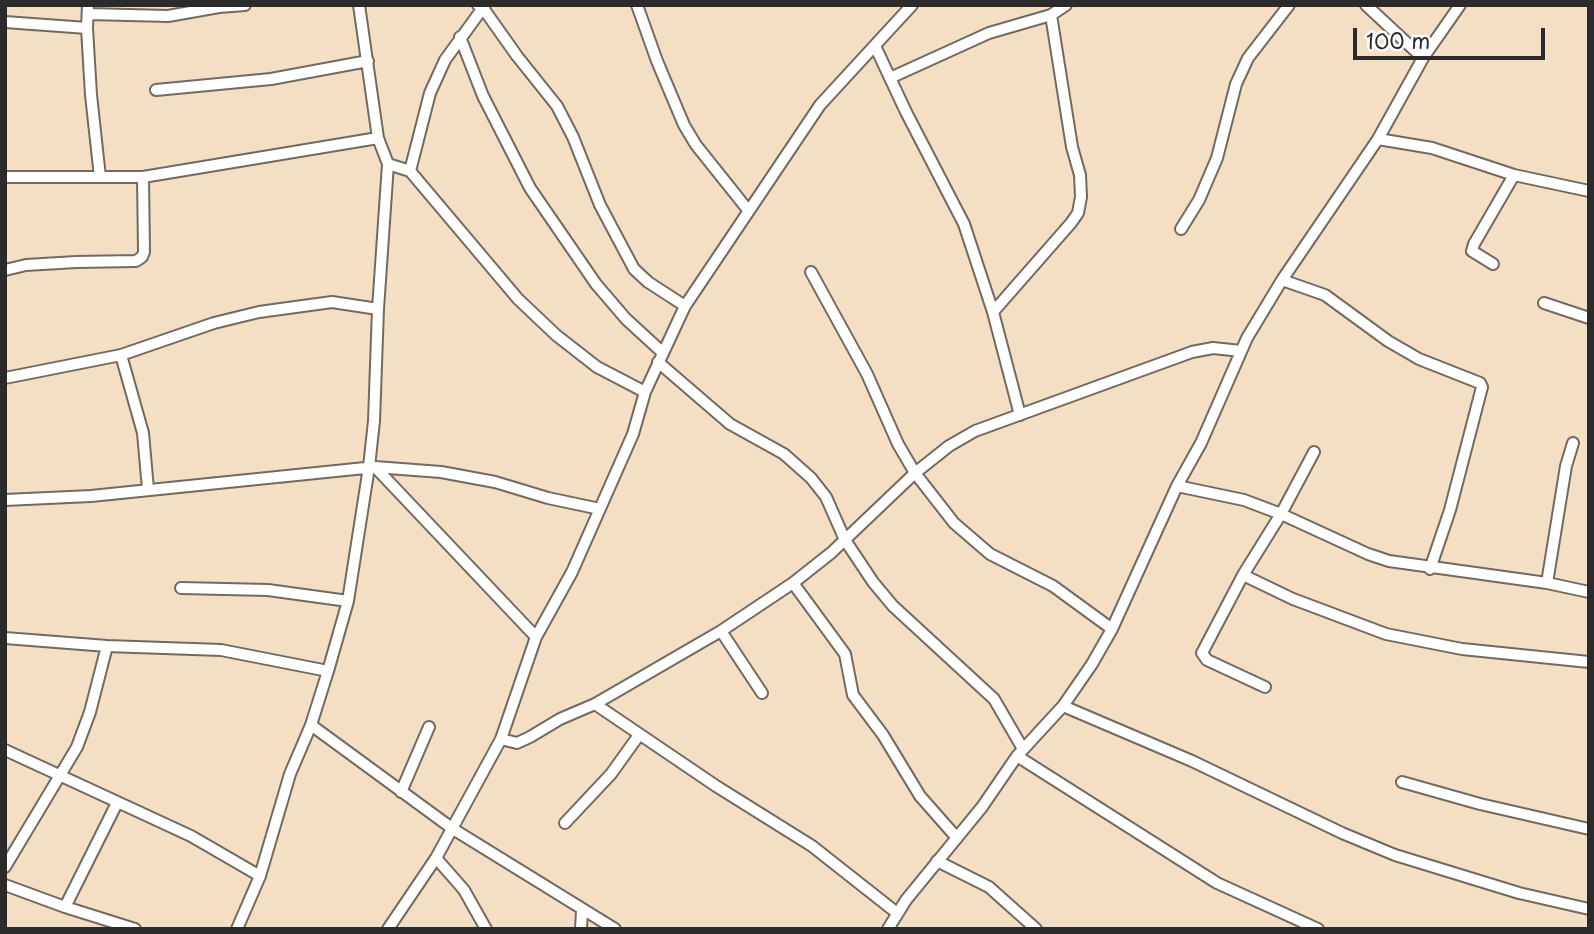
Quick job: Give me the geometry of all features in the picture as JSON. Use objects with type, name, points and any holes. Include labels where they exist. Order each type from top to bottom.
[{"type":"street","points":[[100,177],[87,28],[88,10],[169,11],[245,5]]},
{"type":"street","points":[[237,929],[260,876],[290,774],[311,725],[328,671],[348,601],[372,467],[378,309],[388,164],[378,138],[359,5]]},
{"type":"street","points":[[637,5],[684,125],[696,145],[748,210]]},
{"type":"street","points":[[388,929],[436,858],[500,739],[536,637],[572,572],[634,434],[645,392],[685,306],[820,105],[912,5]]},
{"type":"street","points":[[890,78],[989,33],[1051,15],[1066,5]]},
{"type":"street","points":[[1181,229],[1199,200],[1217,158],[1236,84],[1248,58],[1289,5]]},
{"type":"street","points":[[1366,5],[1423,58]]},
{"type":"street","points":[[888,929],[897,913],[982,807],[1020,753],[1063,706],[1112,629],[1177,486],[1201,443],[1241,351],[1282,280],[1378,139],[1423,58],[1460,5]]},
{"type":"street","points":[[410,171],[430,93],[445,60],[482,6],[557,106],[573,137],[600,205],[634,269],[648,282],[685,306]]},
{"type":"street","points":[[993,312],[1078,213],[1081,197],[1080,175],[1072,147],[1051,15]]},
{"type":"street","points":[[5,22],[87,28]]},
{"type":"street","points":[[460,37],[483,96],[530,188],[596,284],[660,357],[730,424],[784,454],[811,478],[826,497],[845,540],[873,582],[893,606],[994,699],[1020,753],[1217,883],[1318,929]]},
{"type":"street","points":[[875,46],[964,224],[993,312],[1020,415]]},
{"type":"street","points":[[156,90],[271,79],[368,61]]},
{"type":"street","points":[[5,177],[143,177],[378,138]]},
{"type":"street","points":[[1378,139],[1432,148],[1514,175],[1589,191]]},
{"type":"street","points":[[388,164],[410,171],[518,299],[556,335],[597,367],[645,392]]},
{"type":"street","points":[[1493,264],[1472,251],[1514,175]]},
{"type":"street","points":[[5,270],[26,265],[136,261],[142,257],[143,177]]},
{"type":"street","points":[[811,272],[862,363],[898,444],[915,473],[954,523],[990,554],[1053,586],[1112,629]]},
{"type":"street","points":[[1282,280],[1325,295],[1388,341],[1419,359],[1480,383],[1482,387],[1450,510],[1430,569]]},
{"type":"street","points":[[5,378],[121,355],[214,323],[259,312],[332,302],[378,309]]},
{"type":"street","points":[[1544,303],[1589,318]]},
{"type":"street","points":[[500,739],[516,743],[595,704],[721,631],[793,583],[845,540],[915,473],[949,446],[975,431],[1192,352],[1213,348],[1241,351]]},
{"type":"street","points":[[121,355],[143,433],[148,489]]},
{"type":"street","points":[[1547,583],[1566,466],[1573,443]]},
{"type":"street","points":[[1265,687],[1206,660],[1202,653],[1243,575],[1314,452]]},
{"type":"street","points":[[372,467],[536,637]]},
{"type":"street","points":[[5,500],[91,496],[372,467],[441,472],[495,482],[548,498],[600,509]]},
{"type":"street","points":[[1177,486],[1244,500],[1389,561],[1430,569],[1547,583],[1589,592]]},
{"type":"street","points":[[1243,575],[1293,599],[1386,634],[1462,649],[1589,662]]},
{"type":"street","points":[[793,583],[845,654],[853,695],[883,736],[920,796],[957,838]]},
{"type":"street","points":[[181,588],[268,590],[348,601]]},
{"type":"street","points":[[721,631],[762,693]]},
{"type":"street","points":[[5,638],[107,646],[221,650],[328,671]]},
{"type":"street","points":[[5,867],[77,747],[90,712],[107,646]]},
{"type":"street","points":[[595,704],[812,846],[897,913]]},
{"type":"street","points":[[1063,706],[1192,761],[1395,855],[1519,893],[1589,909]]},
{"type":"street","points":[[311,725],[453,829],[615,929]]},
{"type":"street","points":[[401,792],[429,727]]},
{"type":"street","points":[[565,823],[611,774],[639,735]]},
{"type":"street","points":[[5,750],[191,836],[260,876]]},
{"type":"street","points":[[1402,782],[1480,804],[1589,829]]},
{"type":"street","points":[[65,907],[117,803]]},
{"type":"street","points":[[436,858],[464,890],[486,929]]},
{"type":"street","points":[[937,861],[989,887],[1036,929]]},
{"type":"street","points":[[5,885],[135,929]]},
{"type":"street","points":[[581,929],[582,910]]}]
